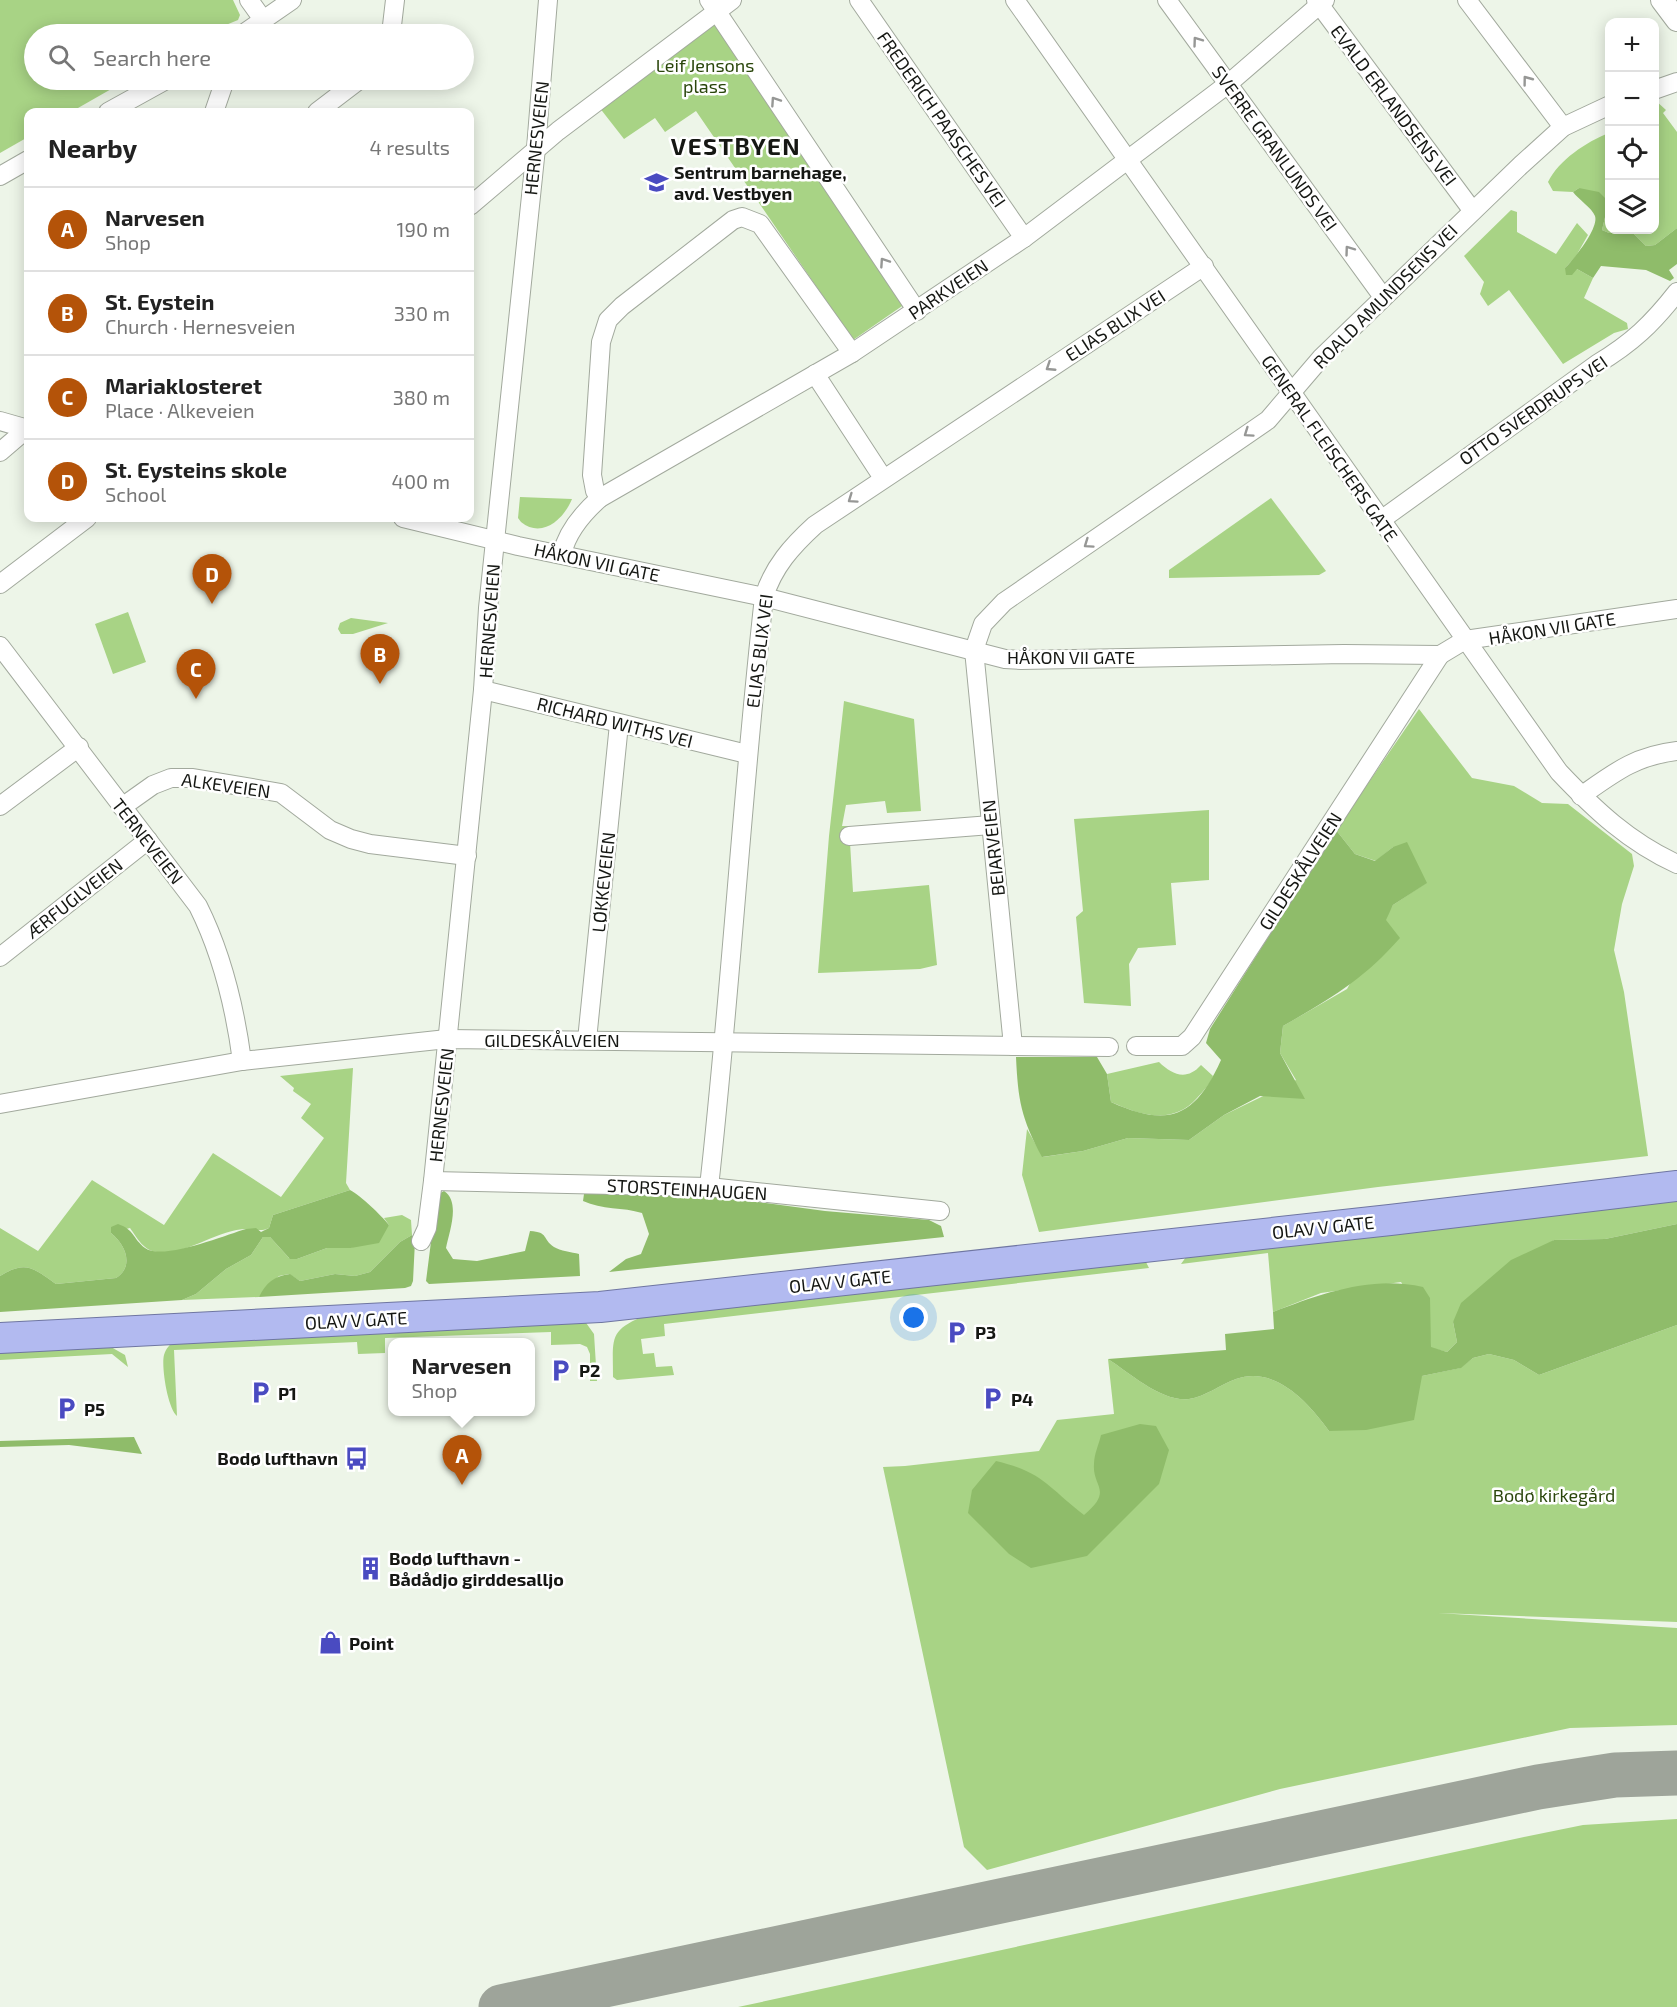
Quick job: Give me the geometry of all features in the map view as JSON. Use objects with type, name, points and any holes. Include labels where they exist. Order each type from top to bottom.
[{"type":"highway","name":"OLAV V GATE","points":[[0,1338],[600,1307],[1677,1186]]},
{"type":"street","points":[[249,0],[264,21]]},
{"type":"street","points":[[259,24],[292,0]]},
{"type":"street","points":[[392,24],[394,0]]},
{"type":"street","name":"HERNESVEIEN","points":[[421,1241],[427,1228],[433,1181],[467,856],[536,148],[548,0]]},
{"type":"street","points":[[474,202],[536,148],[712,6],[732,0]]},
{"type":"street","name":"FREDERICH PAASCHES VEI","points":[[859,0],[1024,238]]},
{"type":"street","name":"GENERAL FLEISCHERS GATE","points":[[1015,0],[1558,772],[1617,829],[1677,864]]},
{"type":"street","name":"SVERRE GRANLUNDS VEI","points":[[1167,0],[1383,297]]},
{"type":"street","points":[[1467,0],[1563,127]]},
{"type":"street","points":[[1662,0],[1677,20]]},
{"type":"street","name":"PARKVEIEN","points":[[562,554],[565,541],[587,510],[600,498],[852,353],[1024,238],[1228,84],[1320,2]]},
{"type":"street","name":"EVALD ERLANDSENS VEI","points":[[1320,2],[1472,210]]},
{"type":"street","points":[[712,6],[917,310]]},
{"type":"street","points":[[1659,88],[1677,82]]},
{"type":"street","points":[[115,108],[148,90]]},
{"type":"street","points":[[215,108],[222,90]]},
{"type":"street","points":[[322,108],[346,90]]},
{"type":"street","name":"ROALD AMUNDSENS VEI","points":[[974,650],[983,624],[1004,602],[1268,420],[1321,358],[1472,210],[1563,127],[1605,107]]},
{"type":"street","points":[[0,176],[24,162]]},
{"type":"street","points":[[600,498],[595,490],[592,475],[601,342],[608,320],[622,306],[733,220],[742,217],[760,224],[852,353]]},
{"type":"street","name":"ELIAS BLIX VEI","points":[[710,1187],[725,1042],[747,754],[764,597],[778,564],[799,539],[815,525],[1204,266]]},
{"type":"street","name":"OTTO SVERDRUPS VEI","points":[[1381,520],[1597,364],[1628,346],[1655,320],[1677,292]]},
{"type":"street","points":[[815,374],[883,478]]},
{"type":"street","points":[[0,422],[24,428]]},
{"type":"street","points":[[0,452],[24,432]]},
{"type":"street","points":[[0,584],[82,522]]},
{"type":"street","name":"HÅKON VII GATE","points":[[420,522],[764,597],[1021,660],[1344,654],[1440,655],[1466,640],[1677,609]]},
{"type":"street","name":"TERNEVEIEN","points":[[0,646],[198,906],[212,933],[226,978],[242,1061]]},
{"type":"street","name":"BEIARVEIEN","points":[[974,650],[1012,1046]]},
{"type":"street","name":"GILDESKÅLVEIEN","points":[[1136,1046],[1182,1046],[1192,1037],[1440,655]]},
{"type":"street","name":"RICHARD WITHS VEI","points":[[483,690],[747,754]]},
{"type":"street","name":"LØKKEVEIEN","points":[[587,1040],[619,724]]},
{"type":"street","points":[[0,806],[79,747]]},
{"type":"street","points":[[1581,796],[1626,764],[1640,758],[1677,751]]},
{"type":"street","name":"ALKEVEIEN","points":[[122,807],[153,785],[171,778],[193,778],[281,793],[330,830],[351,839],[370,844],[467,856]]},
{"type":"street","points":[[849,836],[991,825]]},
{"type":"street","name":"ÆRFUGLVEIEN","points":[[0,957],[148,840]]},
{"type":"street","name":"GILDESKÅLVEIEN","points":[[0,1104],[242,1061],[447,1040],[1109,1047]]},
{"type":"street","name":"STORSTEINHAUGEN","points":[[433,1181],[710,1187],[940,1211]]},
{"type":"green space","points":[[0,0],[233,0],[240,15],[238,20],[228,24],[24,24],[24,90],[110,90],[78,108],[24,108],[24,139],[0,153]]},
{"type":"green space","name":"Leif Jensons plass","points":[[714,24],[905,304],[853,340],[696,111],[665,132],[655,118],[624,139],[599,107]]},
{"type":"green space","points":[[1659,104],[1666,110],[1663,113],[1677,132],[1677,228],[1655,245],[1646,246],[1634,234],[1659,234]]},
{"type":"green space","points":[[1605,135],[1605,212],[1579,188],[1573,192],[1553,191],[1548,182],[1566,159],[1591,141]]},
{"type":"green space","points":[[1579,188],[1599,192],[1605,198],[1602,230],[1605,234],[1634,234],[1646,246],[1655,245],[1677,228],[1677,264],[1669,270],[1674,278],[1670,281],[1646,270],[1601,266],[1593,278],[1577,269],[1572,275],[1566,275],[1565,268],[1585,243],[1595,221],[1593,213],[1573,192]]},
{"type":"green space","points":[[1511,210],[1517,212],[1517,232],[1556,254],[1577,223],[1588,235],[1576,256],[1565,268],[1577,269],[1593,278],[1584,298],[1627,323],[1628,329],[1614,333],[1563,364],[1509,290],[1488,306],[1480,294],[1484,282],[1464,256]]},
{"type":"green space","points":[[520,497],[572,499],[558,520],[537,528],[529,527],[518,518]]},
{"type":"green space","points":[[1271,498],[1326,571],[1319,575],[1169,578],[1169,570]]},
{"type":"green space","points":[[128,612],[146,662],[113,674],[95,624]]},
{"type":"green space","points":[[351,618],[388,623],[353,634],[341,634],[338,629],[340,623]]},
{"type":"green space","points":[[844,701],[914,719],[921,811],[887,813],[885,801],[846,805],[842,826],[849,826],[853,892],[929,885],[937,965],[920,969],[818,973],[829,836]]},
{"type":"green space","points":[[1419,709],[1472,778],[1514,786],[1542,803],[1568,804],[1632,854],[1634,866],[1622,904],[1614,950],[1624,992],[1648,1156],[1378,1187],[1039,1232],[1022,1175],[1027,1129],[1043,1157],[1083,1151],[1128,1138],[1189,1140],[1224,1115],[1296,1080],[1280,1053],[1283,1026],[1347,989],[1393,905],[1426,883],[1393,847],[1376,861],[1355,854],[1336,830]]},
{"type":"green space","points":[[1209,810],[1209,880],[1171,883],[1176,945],[1138,948],[1129,964],[1131,1006],[1084,1003],[1076,917],[1083,911],[1074,819]]},
{"type":"green space","points":[[1336,830],[1355,854],[1375,861],[1393,847],[1407,842],[1427,883],[1393,905],[1386,920],[1400,938],[1373,966],[1345,988],[1283,1026],[1280,1053],[1305,1099],[1260,1096],[1224,1115],[1189,1140],[1128,1138],[1083,1151],[1042,1157],[1029,1131],[1022,1109],[1016,1057],[1097,1057],[1107,1074],[1111,1102],[1149,1115],[1178,1112],[1190,1106],[1201,1095],[1221,1060],[1206,1043],[1210,1029]]},
{"type":"green space","points":[[1159,1062],[1174,1073],[1185,1075],[1201,1065],[1213,1076],[1206,1088],[1187,1107],[1166,1115],[1144,1114],[1111,1102],[1107,1074]]},
{"type":"green space","points":[[353,1068],[346,1183],[350,1190],[273,1215],[269,1228],[236,1230],[180,1250],[152,1251],[141,1243],[130,1228],[111,1233],[120,1243],[126,1255],[125,1267],[116,1278],[56,1284],[35,1270],[23,1267],[0,1276],[0,1228],[38,1251],[92,1180],[164,1225],[213,1153],[281,1197],[324,1138],[301,1118],[311,1104],[293,1091],[294,1088],[280,1076]]},
{"type":"green space","points":[[350,1190],[371,1206],[389,1225],[379,1243],[351,1248],[327,1248],[297,1259],[290,1259],[270,1237],[263,1237],[251,1255],[226,1269],[196,1294],[182,1300],[0,1312],[0,1276],[16,1268],[35,1270],[56,1284],[116,1278],[122,1273],[126,1261],[124,1249],[111,1233],[111,1227],[118,1224],[128,1229],[145,1248],[154,1251],[179,1249],[246,1229],[256,1228],[261,1232],[269,1228],[273,1215]]},
{"type":"green space","points":[[444,1191],[452,1202],[451,1226],[446,1248],[453,1259],[477,1261],[525,1251],[530,1231],[543,1234],[550,1244],[557,1248],[579,1254],[580,1276],[429,1284],[426,1281],[437,1195]]},
{"type":"green space","points":[[590,1191],[721,1197],[825,1211],[929,1220],[941,1226],[944,1237],[609,1272],[626,1259],[641,1254],[649,1234],[642,1213],[598,1206],[583,1201],[584,1194]]},
{"type":"green space","points":[[1677,1194],[1677,1224],[1605,1239],[1554,1240],[1453,1322],[1457,1342],[1447,1352],[1431,1348],[1429,1326],[1401,1282],[1321,1293],[1273,1312],[1268,1253],[1181,1264],[1186,1257]]},
{"type":"green space","points":[[402,1215],[411,1220],[412,1235],[400,1242],[370,1272],[355,1276],[335,1274],[300,1281],[289,1274],[279,1276],[259,1297],[182,1300],[196,1294],[226,1269],[251,1255],[263,1237],[270,1237],[289,1258],[297,1259],[327,1248],[351,1248],[389,1225],[384,1218]]},
{"type":"green space","points":[[1677,1224],[1677,1325],[1539,1375],[1514,1360],[1489,1354],[1473,1358],[1461,1368],[1422,1376],[1414,1420],[1366,1430],[1329,1431],[1312,1409],[1290,1389],[1264,1377],[1250,1376],[1236,1379],[1201,1396],[1178,1399],[1146,1385],[1108,1359],[1226,1350],[1225,1334],[1274,1329],[1273,1312],[1346,1288],[1385,1283],[1423,1287],[1430,1298],[1431,1347],[1447,1352],[1457,1342],[1453,1322],[1461,1303],[1511,1260],[1554,1240],[1605,1239]]},
{"type":"green space","points":[[412,1235],[415,1241],[411,1286],[259,1297],[271,1281],[279,1276],[290,1274],[300,1281],[335,1274],[355,1276],[370,1272],[400,1242]]},
{"type":"green space","points":[[1138,1260],[1146,1262],[1149,1268],[664,1324],[665,1336],[641,1339],[643,1354],[654,1353],[656,1367],[672,1366],[674,1375],[617,1380],[613,1377],[615,1337],[625,1326],[647,1315]]},
{"type":"green space","points":[[584,1320],[594,1334],[597,1381],[590,1381],[590,1354],[587,1347],[580,1344],[551,1345],[551,1332],[385,1338],[385,1353],[358,1354],[357,1342],[174,1350],[177,1416],[168,1397],[164,1378],[164,1355],[168,1346],[176,1340]]},
{"type":"green space","name":"Bodø kirkegård","points":[[1677,1325],[1677,1622],[1438,1613],[1677,1628],[1677,1725],[1570,1728],[1280,1789],[987,1870],[964,1847],[883,1467],[1039,1451],[1057,1420],[1114,1414],[1108,1359],[1146,1385],[1178,1399],[1201,1396],[1236,1379],[1250,1376],[1264,1377],[1290,1389],[1312,1409],[1329,1431],[1422,1376],[1460,1368],[1473,1358],[1489,1354],[1514,1360],[1539,1375]]},
{"type":"green space","points":[[0,1345],[111,1347],[125,1355],[128,1367],[112,1354],[0,1360]]},
{"type":"green space","points":[[1140,1424],[1156,1426],[1169,1450],[1159,1484],[1087,1556],[1031,1568],[1009,1554],[968,1513],[972,1490],[996,1461],[1025,1470],[1035,1476],[1084,1515],[1093,1507],[1100,1494],[1094,1464],[1101,1435]]},
{"type":"green space","points":[[134,1437],[142,1454],[69,1445],[0,1447],[0,1441]]},
{"type":"green space","points":[[1677,1819],[1677,2007],[738,2007],[1583,1825]]},
{"type":"taxiway","points":[[501,2007],[1538,1787],[1615,1775],[1677,1773]]},
{"type":"place","name":"Sentrum barnehage, avd. Vestbyen","points":[[656,182]]},
{"type":"place","name":"St. Eysteins skole","points":[[212,604]]},
{"type":"place","name":"St. Eystein","points":[[380,684]]},
{"type":"place","name":"Mariaklosteret","points":[[196,699]]},
{"type":"place","name":"P3","points":[[957,1332]]},
{"type":"place","name":"P2","points":[[561,1370]]},
{"type":"place","name":"P1","points":[[260,1393]]},
{"type":"place","name":"P4","points":[[993,1399]]},
{"type":"place","name":"P5","points":[[66,1409]]},
{"type":"place","name":"Bodø lufthavn","points":[[356,1458]]},
{"type":"place","name":"Narvesen","points":[[462,1485]]},
{"type":"place","name":"Bodø lufthavn - Bådådjo girddesalljo","points":[[371,1568]]},
{"type":"place","name":"Point","points":[[331,1643]]},
{"type":"district","name":"VESTBYEN","points":[[736,145]]}]
